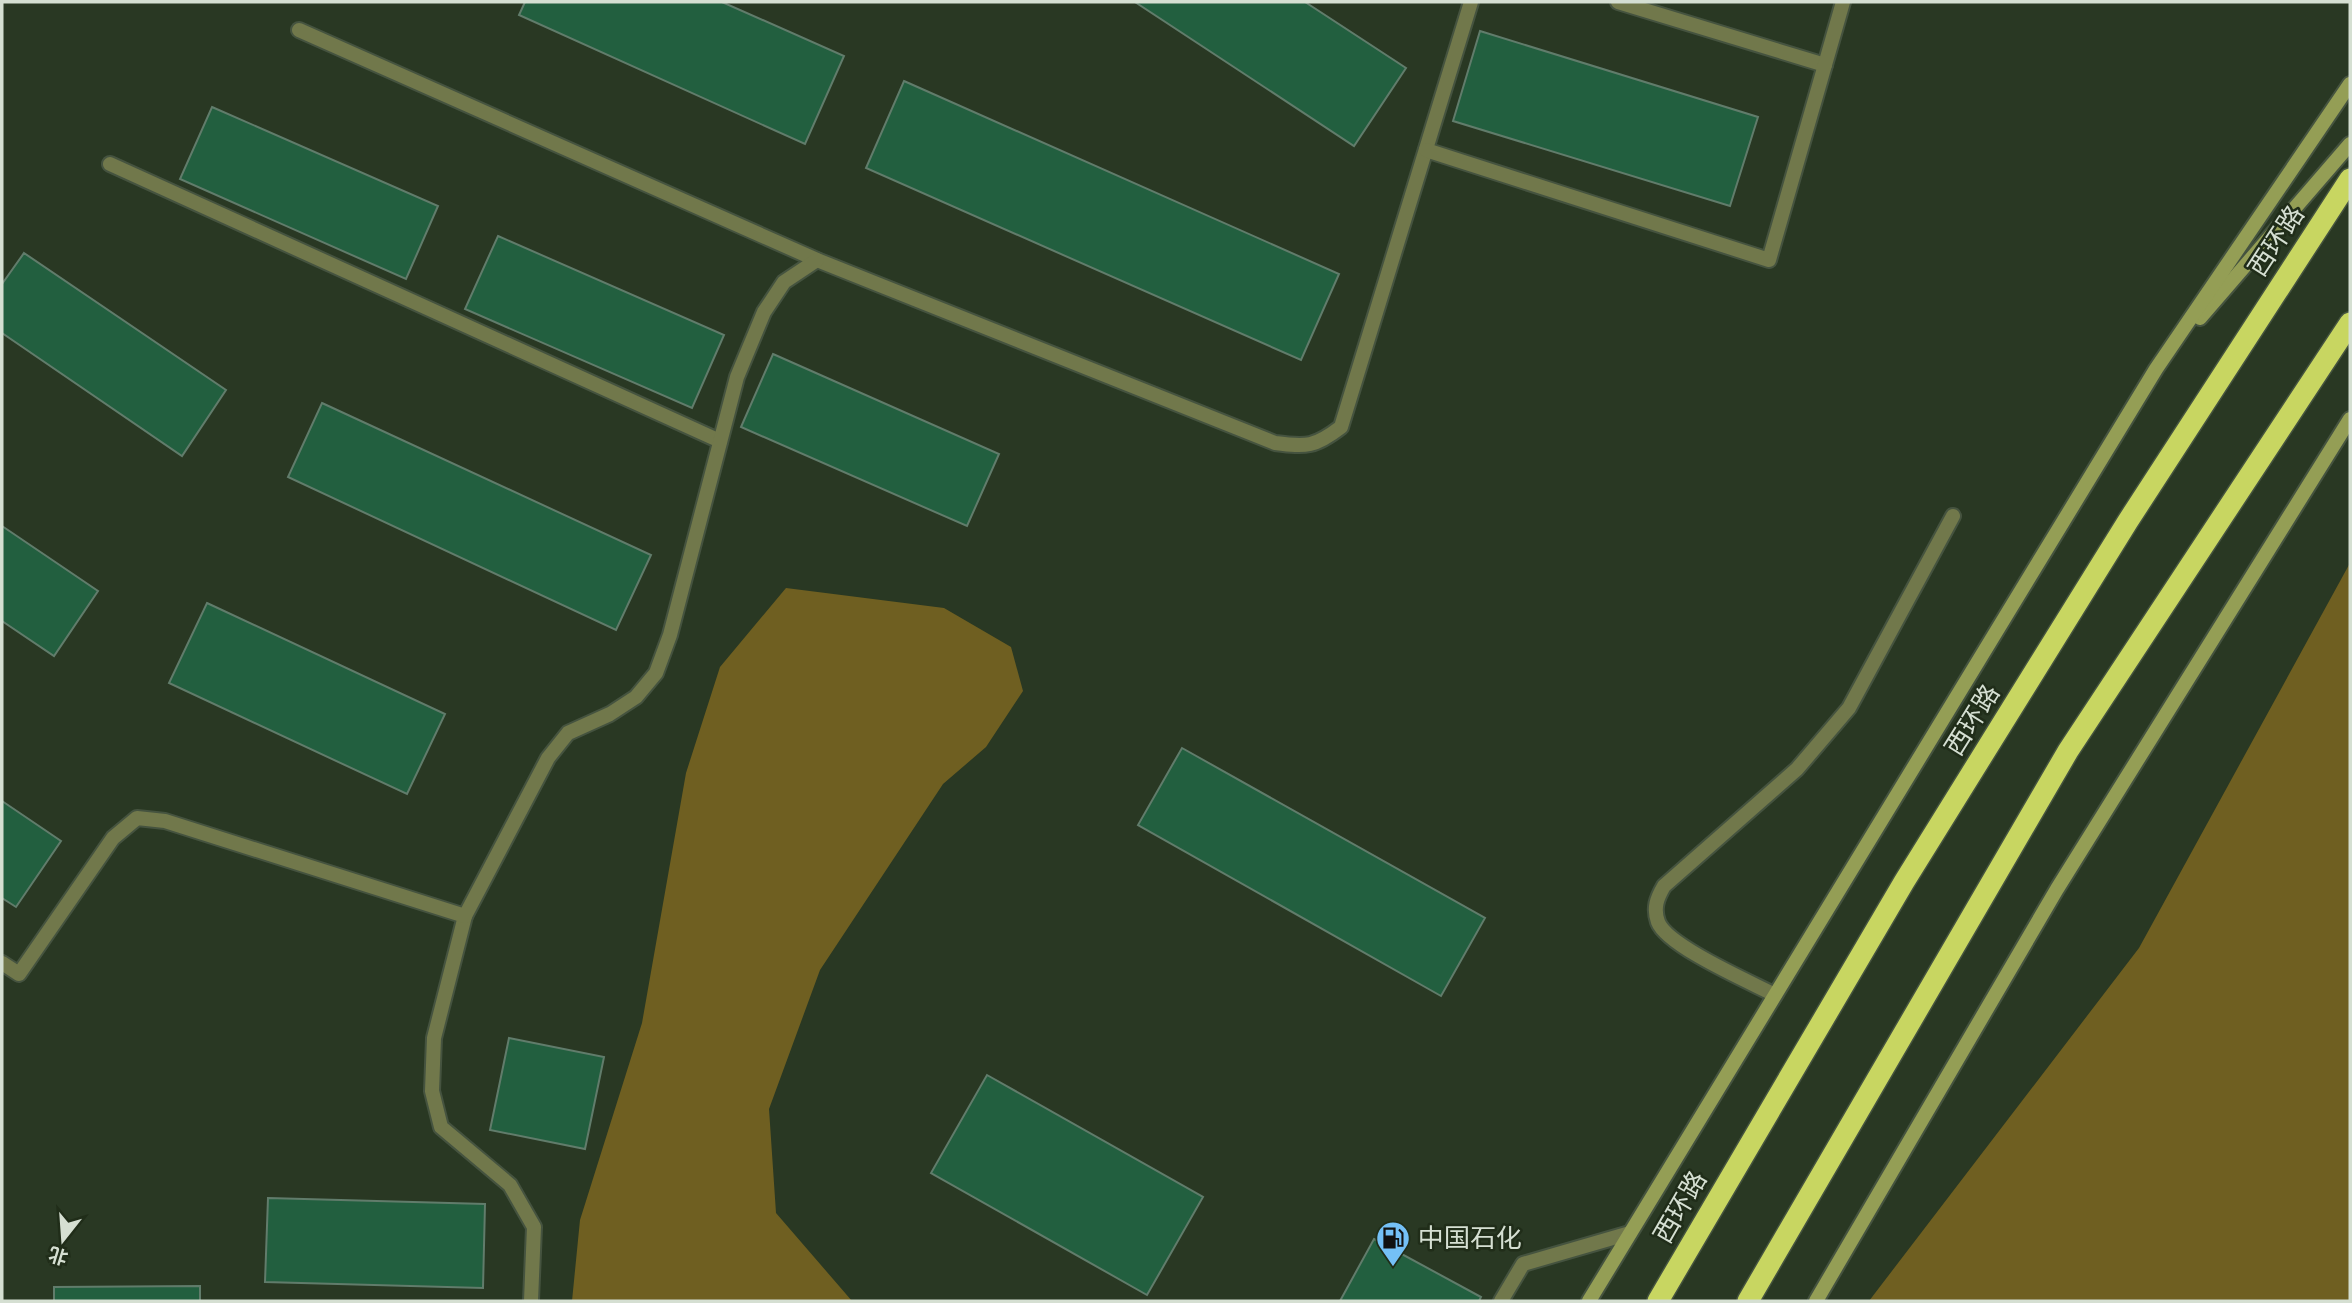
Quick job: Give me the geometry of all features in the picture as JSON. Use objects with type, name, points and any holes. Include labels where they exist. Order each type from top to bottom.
[{"type":"highway","name":"西环路","points":[[1658,1301],[1903,882],[2128,522],[2350,179]]},
{"type":"highway","points":[[1748,1301],[2068,751],[2350,323]]},
{"type":"street","points":[[299,30],[817,260],[1275,443],[1308,447],[1341,427],[1471,2]]},
{"type":"street","points":[[1618,2],[1825,65]]},
{"type":"street","points":[[1426,150],[1769,260],[1843,2]]},
{"type":"street","points":[[1589,1301],[2156,369],[2350,84]]},
{"type":"street","points":[[2156,369],[2350,144]]},
{"type":"street","points":[[110,164],[720,441]]},
{"type":"street","points":[[531,1301],[534,1227],[510,1185],[441,1127],[432,1091],[434,1038],[464,916],[548,758],[568,733],[610,714],[636,697],[656,673],[670,635],[737,377],[764,312],[784,282],[817,260]]},
{"type":"street","points":[[1816,1301],[2057,889],[2350,419]]},
{"type":"street","points":[[1775,995],[1681,946],[1658,924],[1655,900],[1664,886],[1797,769],[1849,708],[1953,516]]},
{"type":"street","points":[[2,963],[19,974],[113,838],[137,818],[164,821],[464,916]]},
{"type":"street","points":[[1501,1301],[1523,1264],[1630,1233]]},
{"type":"shaded area","points":[[2350,563],[2350,1301],[1869,1301],[2139,948]]},
{"type":"shaded area","points":[[786,588],[944,608],[1011,647],[1023,691],[986,747],[943,784],[820,970],[769,1109],[776,1213],[852,1301],[572,1301],[580,1220],[642,1023],[686,773],[720,667]]},
{"type":"building","points":[[525,2],[722,2],[844,56],[805,144],[519,15]]},
{"type":"building","points":[[1135,2],[1305,2],[1406,68],[1354,146]]},
{"type":"building","points":[[1480,31],[1758,117],[1730,206],[1453,121]]},
{"type":"building","points":[[904,81],[1339,274],[1301,360],[866,168]]},
{"type":"building","points":[[212,107],[438,206],[406,279],[180,179]]},
{"type":"building","points":[[498,236],[724,335],[692,408],[465,309]]},
{"type":"building","points":[[24,253],[226,390],[182,456],[2,333],[2,284]]},
{"type":"building","points":[[773,354],[999,454],[967,526],[741,427]]},
{"type":"building","points":[[322,403],[651,555],[616,630],[288,477]]},
{"type":"building","points":[[2,526],[98,591],[54,656],[2,621]]},
{"type":"building","points":[[207,603],[445,714],[407,794],[169,683]]},
{"type":"building","points":[[1182,748],[1485,918],[1441,996],[1138,825]]},
{"type":"building","points":[[2,801],[61,841],[16,907],[2,898]]},
{"type":"building","points":[[509,1038],[604,1057],[585,1149],[490,1130]]},
{"type":"building","points":[[987,1075],[1203,1197],[1147,1295],[931,1173]]},
{"type":"building","points":[[268,1198],[485,1204],[483,1288],[265,1282]]},
{"type":"building","name":"中国石化","points":[[1374,1239],[1481,1297],[1479,1301],[1340,1301]]},
{"type":"building","points":[[200,1286],[200,1301],[54,1301],[54,1287]]},
{"type":"place","name":"中国石化","points":[[1393,1268]]}]
